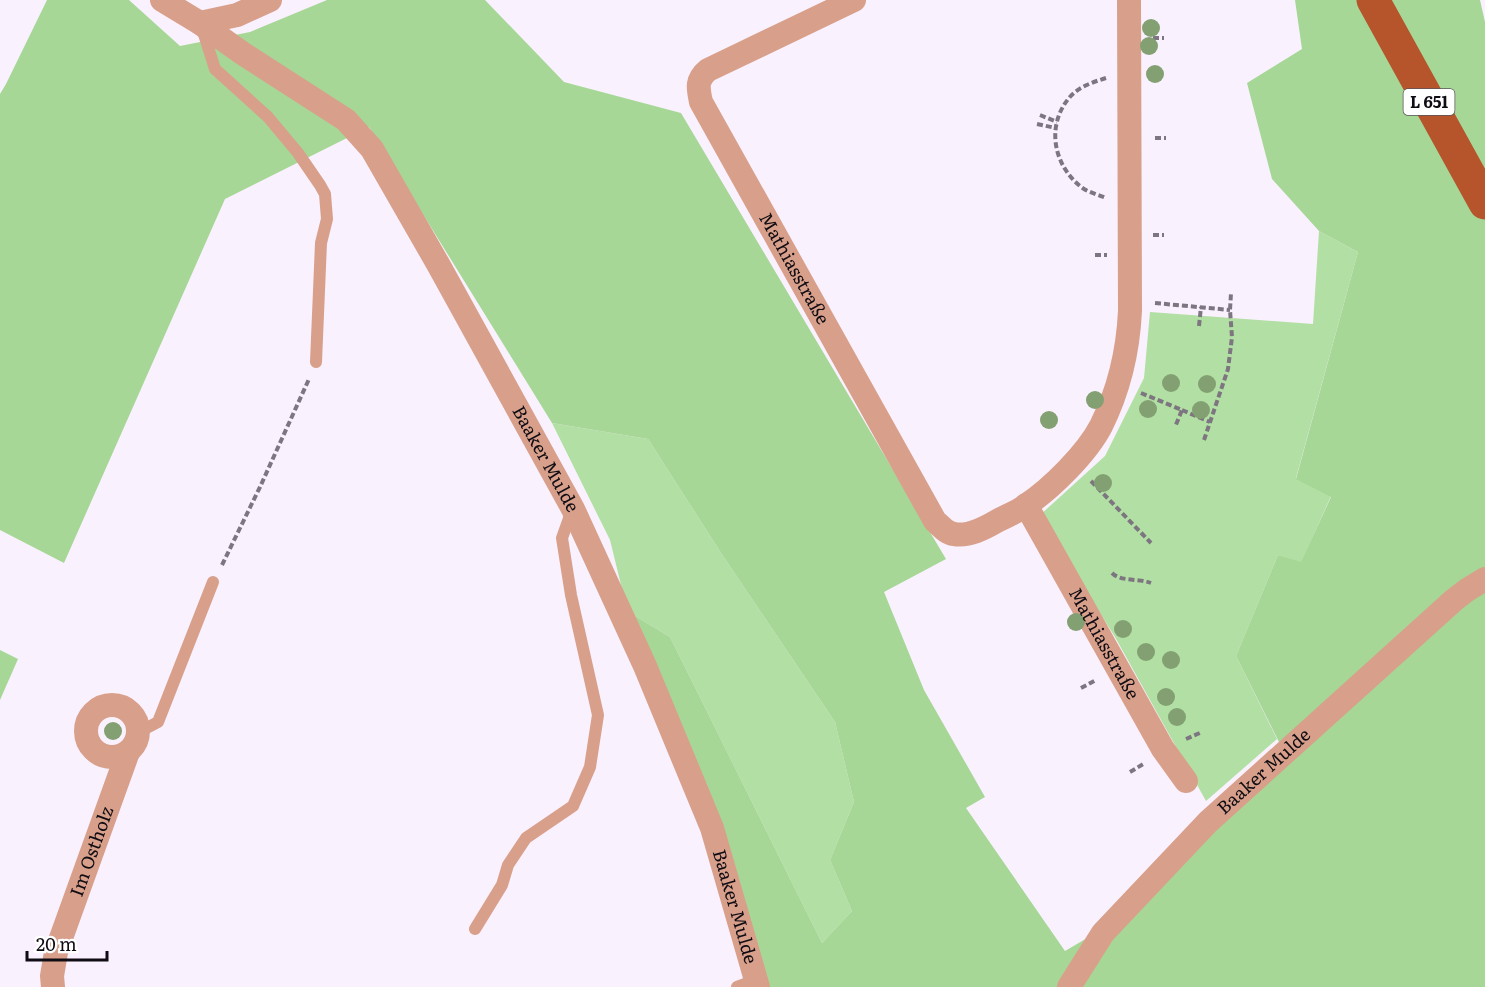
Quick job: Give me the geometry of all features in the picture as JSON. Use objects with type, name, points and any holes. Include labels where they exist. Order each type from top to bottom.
[{"type":"main road","name":"L 651","points":[[1373,0],[1485,203]]},
{"type":"street","name":"Baaker Mulde","points":[[162,0],[200,22],[242,53],[346,120],[372,149],[444,274],[573,509],[645,666],[712,828],[750,985]]},
{"type":"street","points":[[200,22],[237,15],[270,0]]},
{"type":"street","name":"Mathiasstraße","points":[[854,0],[708,70],[700,78],[698,87],[701,102],[935,521],[948,532],[956,535],[964,535],[986,528],[1026,506],[1054,482],[1074,463],[1101,426],[1118,383],[1128,339],[1130,310],[1129,0]]},
{"type":"street","name":"Mathiasstraße","points":[[1026,506],[1163,749],[1186,780]]},
{"type":"street","name":"Baaker Mulde","points":[[1069,987],[1103,933],[1208,822],[1454,600],[1485,579]]},
{"type":"street","name":"Im Ostholz","points":[[52,987],[56,952],[133,742]]},
{"type":"lane","points":[[200,22],[215,69],[268,117],[298,153],[325,194],[327,219],[321,243],[316,362]]},
{"type":"lane","points":[[475,929],[502,885],[508,865],[526,838],[573,806],[590,767],[598,715],[571,595],[562,538],[573,509]]},
{"type":"lane","name":"Im Ostholz","points":[[133,742],[158,722],[213,582]]},
{"type":"path","points":[[1108,198],[1085,189],[1064,169],[1058,154],[1056,128],[1064,107],[1076,92],[1092,82],[1129,70]]},
{"type":"path","points":[[1040,115],[1057,122]]},
{"type":"path","points":[[1037,124],[1056,128]]},
{"type":"path","points":[[1204,440],[1228,369],[1232,337],[1231,293]]},
{"type":"path","points":[[1152,303],[1230,310]]},
{"type":"path","points":[[1199,326],[1201,308]]},
{"type":"path","points":[[1118,383],[1210,422]]},
{"type":"path","points":[[213,582],[260,488],[306,384]]},
{"type":"path","points":[[1175,427],[1182,410]]},
{"type":"path","points":[[1074,463],[1151,543]]},
{"type":"path","points":[[1112,573],[1117,578],[1143,580],[1151,583]]},
{"type":"green space","points":[[47,0],[129,0],[180,46],[250,32],[327,0],[485,0],[564,82],[681,113],[946,559],[884,592],[924,690],[985,797],[966,808],[1065,951],[1123,917],[1286,756],[1236,656],[1278,555],[1301,562],[1331,497],[1296,479],[1358,252],[1319,231],[1272,179],[1247,83],[1302,49],[1295,0],[1480,0],[1485,22],[1485,987],[759,987],[632,614],[670,637],[822,943],[852,911],[830,860],[854,802],[835,722],[723,556],[648,439],[552,423],[369,127],[225,199],[64,563],[0,530],[0,94]]},
{"type":"green space","points":[[1319,231],[1358,252],[1296,478],[1331,496],[1301,563],[1278,555],[1236,656],[1277,739],[1206,801],[1115,637],[1039,516],[1105,456],[1144,378],[1150,312],[1313,324]]},
{"type":"green space","points":[[552,423],[648,439],[723,556],[835,722],[854,802],[830,860],[852,911],[822,943],[670,637],[632,614],[622,589],[610,540]]},
{"type":"green space","points":[[0,650],[18,659],[0,700]]}]
